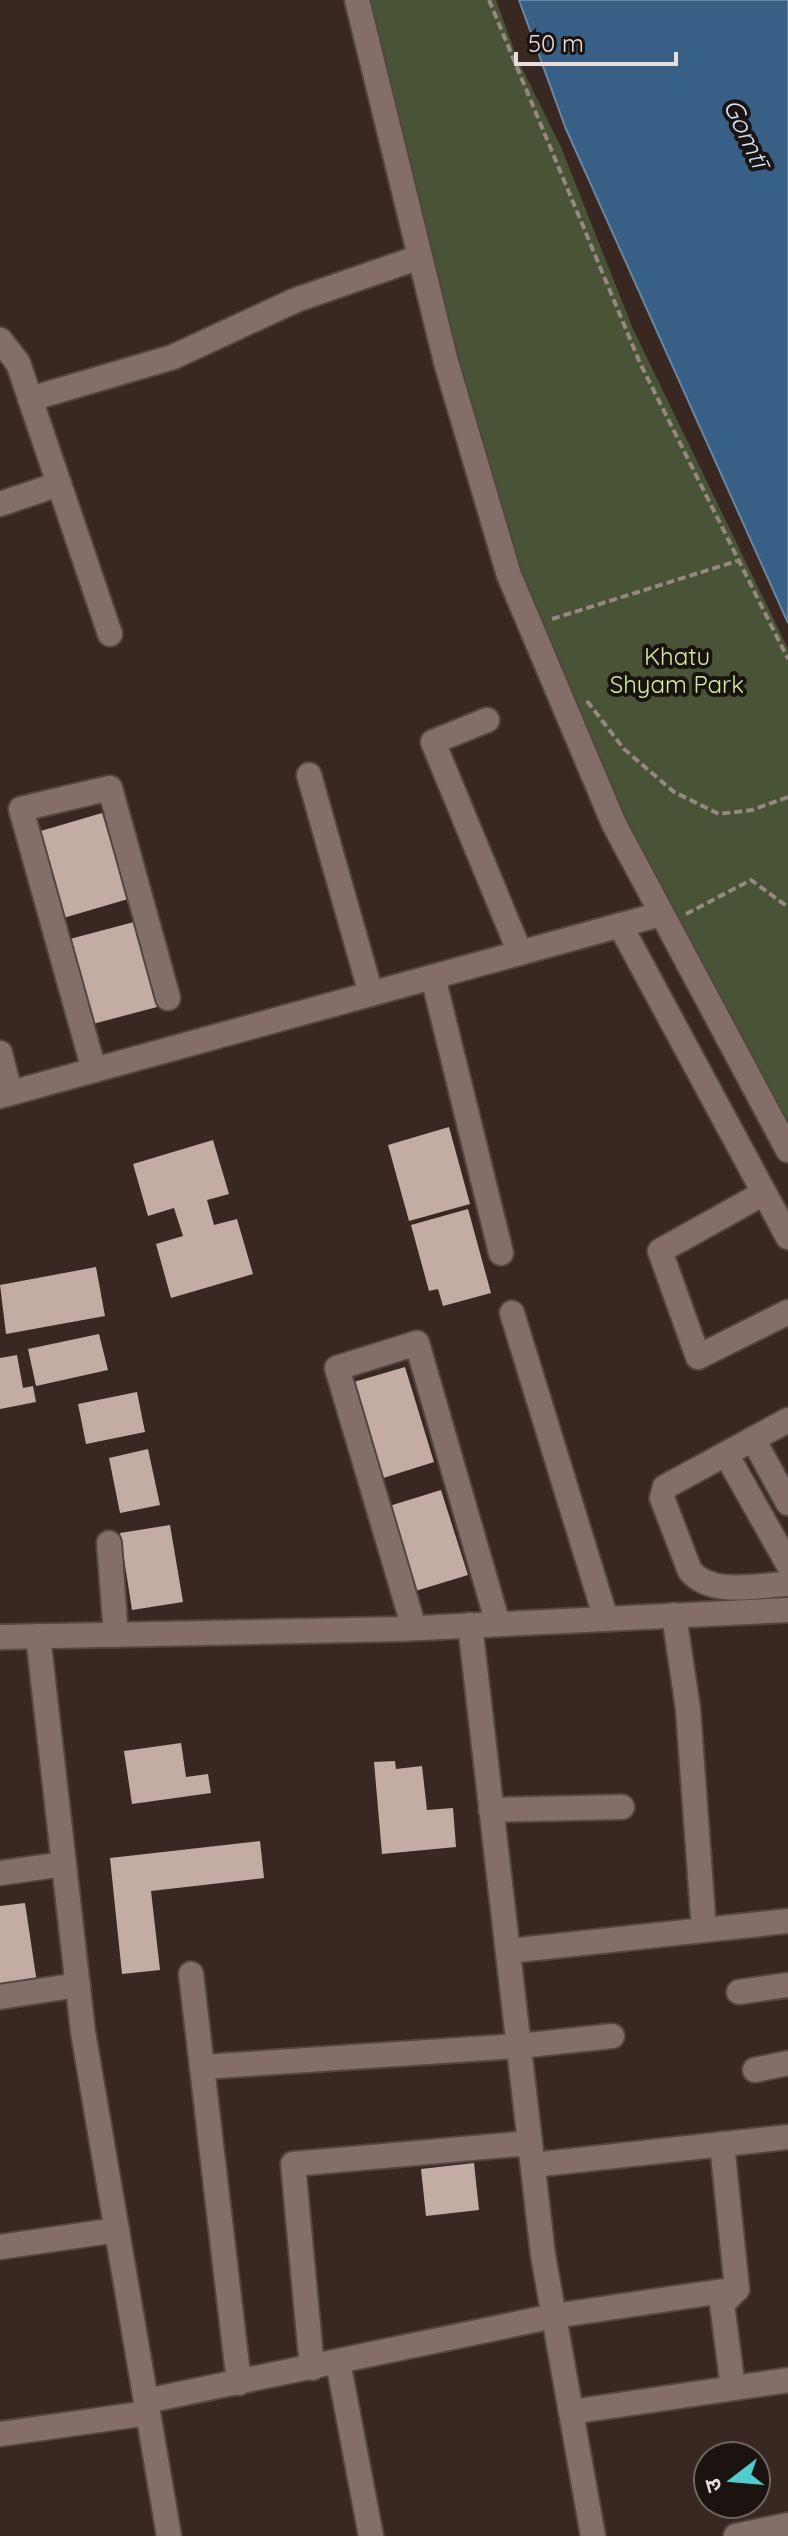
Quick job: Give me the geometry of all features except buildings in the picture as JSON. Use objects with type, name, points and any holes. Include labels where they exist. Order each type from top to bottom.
[{"type":"street","points":[[357,0],[446,362],[509,575],[614,824],[788,1150]]},
{"type":"street","points":[[30,399],[173,357],[296,300],[420,257]]},
{"type":"street","points":[[0,340],[18,363],[110,634]]},
{"type":"street","points":[[0,504],[59,484]]},
{"type":"street","points":[[487,720],[433,742],[520,953]]},
{"type":"street","points":[[309,775],[371,994]]},
{"type":"street","points":[[94,1070],[21,809],[110,788],[168,998]]},
{"type":"street","points":[[0,1053],[5,1094],[620,925],[664,920]]},
{"type":"street","points":[[620,925],[788,1237]]},
{"type":"street","points":[[433,977],[501,1253]]},
{"type":"street","points":[[764,1193],[660,1251],[698,1357],[788,1312]]},
{"type":"street","points":[[512,1313],[606,1619]]},
{"type":"street","points":[[414,1628],[337,1368],[417,1343],[498,1624]]},
{"type":"street","points":[[788,1420],[665,1487],[662,1498],[690,1571],[713,1588],[788,1584]]},
{"type":"street","points":[[753,1439],[788,1503]]},
{"type":"street","points":[[726,1454],[788,1564]]},
{"type":"street","points":[[109,1543],[116,1635]]},
{"type":"street","points":[[0,1637],[414,1628],[788,1610]]},
{"type":"street","points":[[674,1615],[688,1709],[704,1930]]},
{"type":"street","points":[[470,1625],[532,2154],[554,2316],[593,2536]]},
{"type":"street","points":[[38,1636],[78,1985],[169,2536]]},
{"type":"street","points":[[491,1810],[622,1807]]},
{"type":"street","points":[[0,1873],[64,1864]]},
{"type":"street","points":[[508,1951],[788,1921]]},
{"type":"street","points":[[191,1974],[239,2383]]},
{"type":"street","points":[[0,1997],[78,1985]]},
{"type":"street","points":[[739,1992],[788,1985]]},
{"type":"street","points":[[202,2067],[519,2046],[612,2036]]},
{"type":"street","points":[[755,2070],[788,2063]]},
{"type":"street","points":[[312,2368],[293,2164],[722,2144],[788,2137]]},
{"type":"street","points":[[722,2144],[737,2289]]},
{"type":"street","points":[[0,2247],[117,2230]]},
{"type":"street","points":[[0,2434],[147,2407],[239,2383],[554,2316],[737,2289]]},
{"type":"street","points":[[733,2388],[722,2304],[737,2289]]},
{"type":"street","points":[[338,2362],[371,2536]]},
{"type":"street","points":[[571,2412],[788,2380]]},
{"type":"street","points":[[736,2536],[775,2530]]},
{"type":"path","points":[[489,0],[640,363],[788,659]]},
{"type":"path","points":[[531,626],[737,561]]},
{"type":"path","points":[[557,688],[573,690],[588,702],[624,749],[674,792],[719,814],[752,810],[788,797]]},
{"type":"path","points":[[664,920],[751,880],[788,907]]},
{"type":"green space","name":"Khatu Shyam Park","points":[[365,0],[496,0],[517,58],[561,147],[633,329],[788,649],[788,1135],[663,906],[605,779],[514,564],[450,358]]},
{"type":"water","name":"Gomtī","points":[[519,0],[788,0],[788,623],[566,129]]}]
